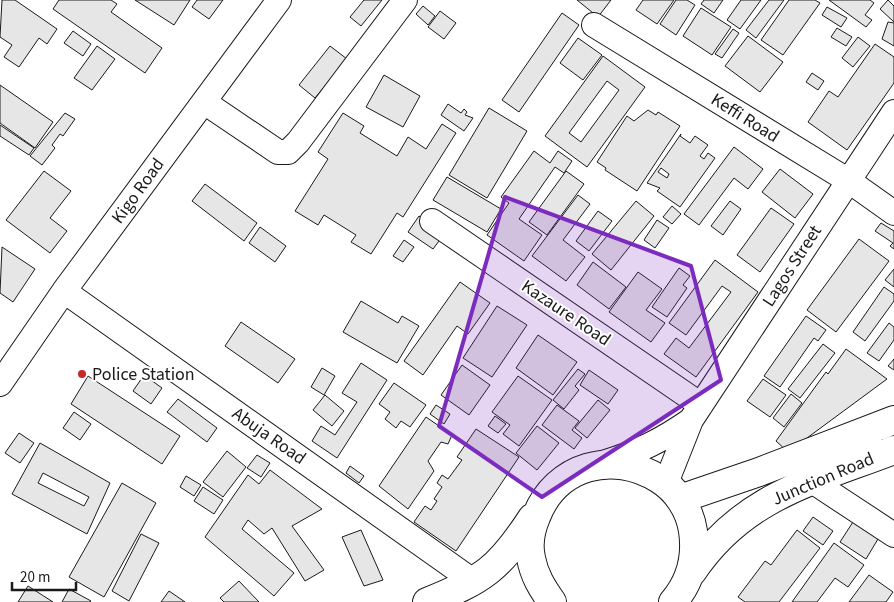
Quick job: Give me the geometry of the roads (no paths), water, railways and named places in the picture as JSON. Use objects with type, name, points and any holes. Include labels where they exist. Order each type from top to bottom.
[{"type":"main road","name":"Junction Road","points":[[673,491],[759,472],[894,420]]},
{"type":"main road","name":"Junction Road","points":[[673,602],[682,591],[708,548],[728,528],[751,511],[785,492],[894,450]]},
{"type":"main road","points":[[427,602],[459,589],[497,565],[513,548],[541,504],[556,485],[576,472],[599,464],[623,464],[646,471],[673,491],[692,522],[695,548],[691,574]]},
{"type":"main road","points":[[541,504],[531,529],[530,556],[538,582],[552,602]]},
{"type":"street","name":"Kigo Road","points":[[0,384],[64,291],[279,0]]},
{"type":"street","points":[[204,102],[278,152],[288,152],[298,142],[405,0]]},
{"type":"street","name":"Keffi Road","points":[[594,25],[894,212]]},
{"type":"street","name":"Lagos Street","points":[[673,491],[696,413],[894,112]]},
{"type":"street","name":"Kazaure Road","points":[[432,221],[696,413]]},
{"type":"street","name":"Abuja Road","points":[[64,291],[473,581]]},
{"type":"street","name":"Lagos Street","points":[[599,464],[646,448],[696,413]]},
{"type":"street","points":[[812,481],[894,535]]},
{"type":"place","name":"Police Station","points":[[82,374]]}]
